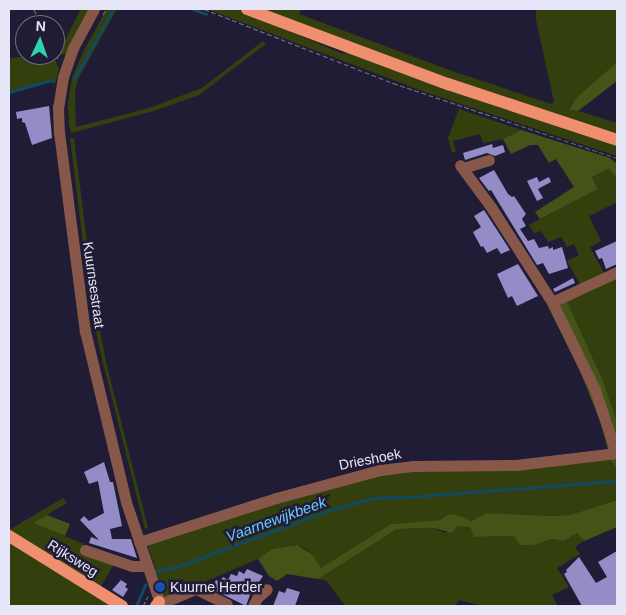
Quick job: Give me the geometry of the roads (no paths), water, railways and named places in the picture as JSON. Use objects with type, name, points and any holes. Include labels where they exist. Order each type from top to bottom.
[{"type":"main road","points":[[247,9],[448,84],[617,140]]},
{"type":"main road","name":"Rijksweg","points":[[9,536],[122,606]]},
{"type":"street","name":"Kuurnsestraat","points":[[97,13],[73,48],[63,77],[58,107],[59,132],[85,331],[99,396],[139,542],[159,604]]},
{"type":"street","name":"Drieshoek","points":[[139,542],[276,498],[388,468],[430,465],[516,465],[616,454],[595,390],[552,302],[491,207],[461,166],[489,160]]},
{"type":"street","points":[[552,302],[617,272]]},
{"type":"street","points":[[85,550],[132,566],[146,566]]},
{"type":"street","points":[[159,604],[196,589],[227,604]]},
{"type":"street","points":[[253,606],[257,598],[267,589]]},
{"type":"waterway","points":[[74,79],[113,9]]},
{"type":"waterway","points":[[193,9],[206,14]]},
{"type":"waterway","points":[[9,92],[52,80]]},
{"type":"waterway","name":"Vaarnewijkbeek","points":[[407,497],[617,481]]},
{"type":"waterway","name":"Vaarnewijkbeek","points":[[156,571],[179,566],[330,510],[374,498],[406,497]]},
{"type":"waterway","name":"Vaarnewijkbeek","points":[[137,604],[145,585]]},
{"type":"place","name":"Kuurne Herder","points":[[160,587]]}]
